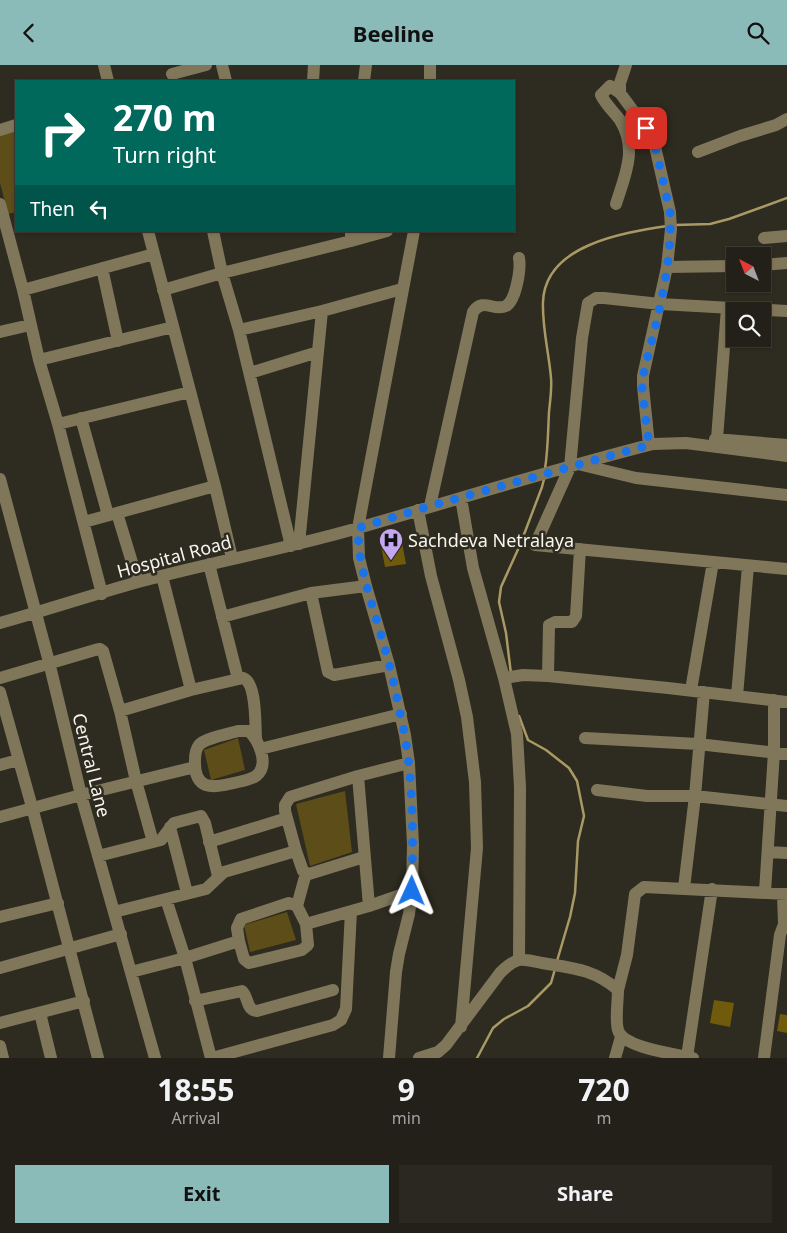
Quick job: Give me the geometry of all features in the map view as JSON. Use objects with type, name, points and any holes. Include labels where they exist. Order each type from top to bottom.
[{"type":"street","points":[[104,65],[108,80]]},
{"type":"street","points":[[172,73],[206,65]]},
{"type":"street","points":[[222,65],[226,80]]},
{"type":"street","points":[[313,80],[314,65]]},
{"type":"street","points":[[364,80],[366,65]]},
{"type":"street","points":[[430,65],[430,80]]},
{"type":"street","points":[[620,93],[620,83],[626,65]]},
{"type":"street","points":[[616,204],[630,149],[623,126],[601,95],[612,86],[620,93],[652,135],[670,212],[671,226],[667,267],[642,387],[651,445]]},
{"type":"street","points":[[698,152],[728,140],[776,125],[787,119]]},
{"type":"street","points":[[0,130],[15,125]]},
{"type":"street","points":[[0,204],[11,223],[30,325],[102,593]]},
{"type":"street","points":[[148,232],[215,486],[232,559]]},
{"type":"street","points":[[213,232],[222,273],[295,545]]},
{"type":"street","points":[[163,290],[351,236],[380,232]]},
{"type":"street","points":[[389,1058],[396,972],[409,914],[412,891],[409,763],[401,714],[359,558],[358,528],[414,232]]},
{"type":"street","points":[[764,238],[787,236]]},
{"type":"street","points":[[23,290],[154,254]]},
{"type":"street","points":[[461,1027],[477,848],[478,826],[475,782],[467,717],[431,576],[424,508],[473,312],[478,306],[502,307],[511,301],[520,271],[519,258]]},
{"type":"street","points":[[771,264],[787,263]]},
{"type":"street","points":[[667,267],[726,266]]},
{"type":"street","points":[[102,268],[118,341]]},
{"type":"street","points":[[239,331],[402,289]]},
{"type":"street","points":[[726,308],[596,298],[588,303],[582,338],[570,467],[535,545],[787,569]]},
{"type":"street","points":[[771,310],[787,311]]},
{"type":"street","points":[[295,545],[322,311]]},
{"type":"street","points":[[717,439],[726,321]]},
{"type":"street","points":[[0,332],[30,325]]},
{"type":"street","points":[[40,361],[174,327]]},
{"type":"street","points":[[250,373],[318,353]]},
{"type":"street","points":[[58,424],[190,392]]},
{"type":"street","points":[[81,419],[112,514],[138,582]]},
{"type":"street","points":[[651,445],[671,435],[787,445]]},
{"type":"street","points":[[651,445],[686,443],[787,455]]},
{"type":"street","name":"Hospital Road","points":[[0,623],[138,582],[295,545],[651,445]]},
{"type":"street","points":[[570,467],[636,478],[787,495]]},
{"type":"street","name":"Central Lane","points":[[0,479],[49,663],[81,795],[155,1058]]},
{"type":"street","points":[[84,522],[215,486]]},
{"type":"street","points":[[461,498],[473,568],[506,678],[515,718],[520,768],[519,960]]},
{"type":"street","points":[[548,676],[549,625],[555,621],[572,622],[576,616],[580,549]]},
{"type":"street","points":[[684,888],[698,744],[697,691],[713,562]]},
{"type":"street","points":[[209,564],[238,679]]},
{"type":"street","points":[[737,696],[748,566]]},
{"type":"street","points":[[162,576],[191,690]]},
{"type":"street","points":[[222,617],[311,593],[366,586]]},
{"type":"street","points":[[311,593],[328,673],[334,675],[389,665]]},
{"type":"street","points":[[0,678],[95,650],[100,649],[104,651],[153,843]]},
{"type":"street","points":[[506,678],[523,675],[548,676],[781,701],[781,753],[770,804],[765,892]]},
{"type":"street","points":[[120,711],[191,690],[238,679],[246,679],[251,686],[255,710],[258,743],[263,765],[261,772],[250,779],[216,787],[209,787],[200,780],[195,767],[196,751],[199,745],[207,740],[244,730],[250,731],[258,743]]},
{"type":"street","points":[[0,692],[98,1058]]},
{"type":"street","points":[[258,743],[401,714]]},
{"type":"street","points":[[585,738],[698,744],[781,753]]},
{"type":"street","points":[[0,765],[18,760]]},
{"type":"street","points":[[306,873],[301,866],[296,851],[285,805],[290,797],[358,776],[409,763]]},
{"type":"street","points":[[0,817],[32,807],[195,767]]},
{"type":"street","points":[[358,776],[369,906]]},
{"type":"street","points":[[597,790],[647,795],[694,796],[787,806]]},
{"type":"street","points":[[98,856],[153,843],[161,839],[170,827],[178,821],[201,816],[206,823],[218,876]]},
{"type":"street","points":[[209,842],[288,818]]},
{"type":"street","points":[[170,827],[188,893]]},
{"type":"street","points":[[114,912],[206,889],[218,876],[232,870],[296,851]]},
{"type":"street","points":[[768,852],[787,853]]},
{"type":"street","points":[[306,873],[309,874],[364,857]]},
{"type":"street","points":[[297,906],[289,903],[241,919],[237,928],[244,959],[249,963],[302,950],[308,945],[306,924],[297,906],[306,873]]},
{"type":"street","points":[[615,1058],[621,1037],[618,1029],[618,990],[627,955],[635,894],[644,887],[785,894],[784,924],[780,935],[764,1058]]},
{"type":"street","points":[[621,1037],[650,1049],[690,1057],[712,889]]},
{"type":"street","points":[[306,924],[369,906],[412,891]]},
{"type":"street","points":[[166,899],[185,958],[211,1058],[333,1025],[341,1020],[346,1009],[352,911]]},
{"type":"street","points":[[0,917],[58,903]]},
{"type":"street","points":[[0,968],[121,935]]},
{"type":"street","points":[[131,972],[239,941]]},
{"type":"street","points":[[426,1057],[446,1045],[500,973],[509,965],[519,960],[575,968],[595,974],[618,990]]},
{"type":"street","points":[[195,1001],[242,991],[249,1007],[257,1011],[333,990]]},
{"type":"street","points":[[0,1023],[84,1001]]},
{"type":"street","points":[[40,1013],[51,1058]]},
{"type":"street","points":[[0,1046],[3,1058]]},
{"type":"shaded area","points":[[15,128],[15,212],[8,214],[0,183],[0,132]]},
{"type":"shaded area","points":[[238,738],[245,770],[211,780],[204,750]]},
{"type":"shaded area","points":[[345,791],[352,852],[310,866],[296,804]]},
{"type":"shaded area","points":[[287,912],[296,940],[250,952],[244,925]]},
{"type":"building","points":[[401,537],[406,564],[385,567],[380,541]]},
{"type":"building","points":[[714,1000],[734,1003],[730,1027],[710,1023]]},
{"type":"building","points":[[780,1014],[787,1015],[787,1033],[777,1031]]},
{"type":"waterway","points":[[675,225],[710,224],[787,198]]},
{"type":"waterway","points":[[545,469],[551,386],[543,312],[547,283],[557,267],[571,255],[589,245],[629,233],[667,226]]},
{"type":"waterway","points":[[511,674],[506,633],[499,602],[501,587],[520,545],[544,479]]},
{"type":"waterway","points":[[519,716],[528,740],[546,750],[569,768],[577,781],[584,816],[578,841],[575,893],[557,961]]},
{"type":"waterway","points":[[477,1058],[493,1028],[504,1019],[528,1006],[551,983],[555,969]]},
{"type":"place","name":"Sachdeva Netralaya","points":[[391,561]]},
{"type":"route","points":[[412,891],[409,763],[405,735],[389,665],[359,558],[358,528],[649,445],[642,387],[643,376],[667,267],[671,223],[654,141],[646,128]]}]
